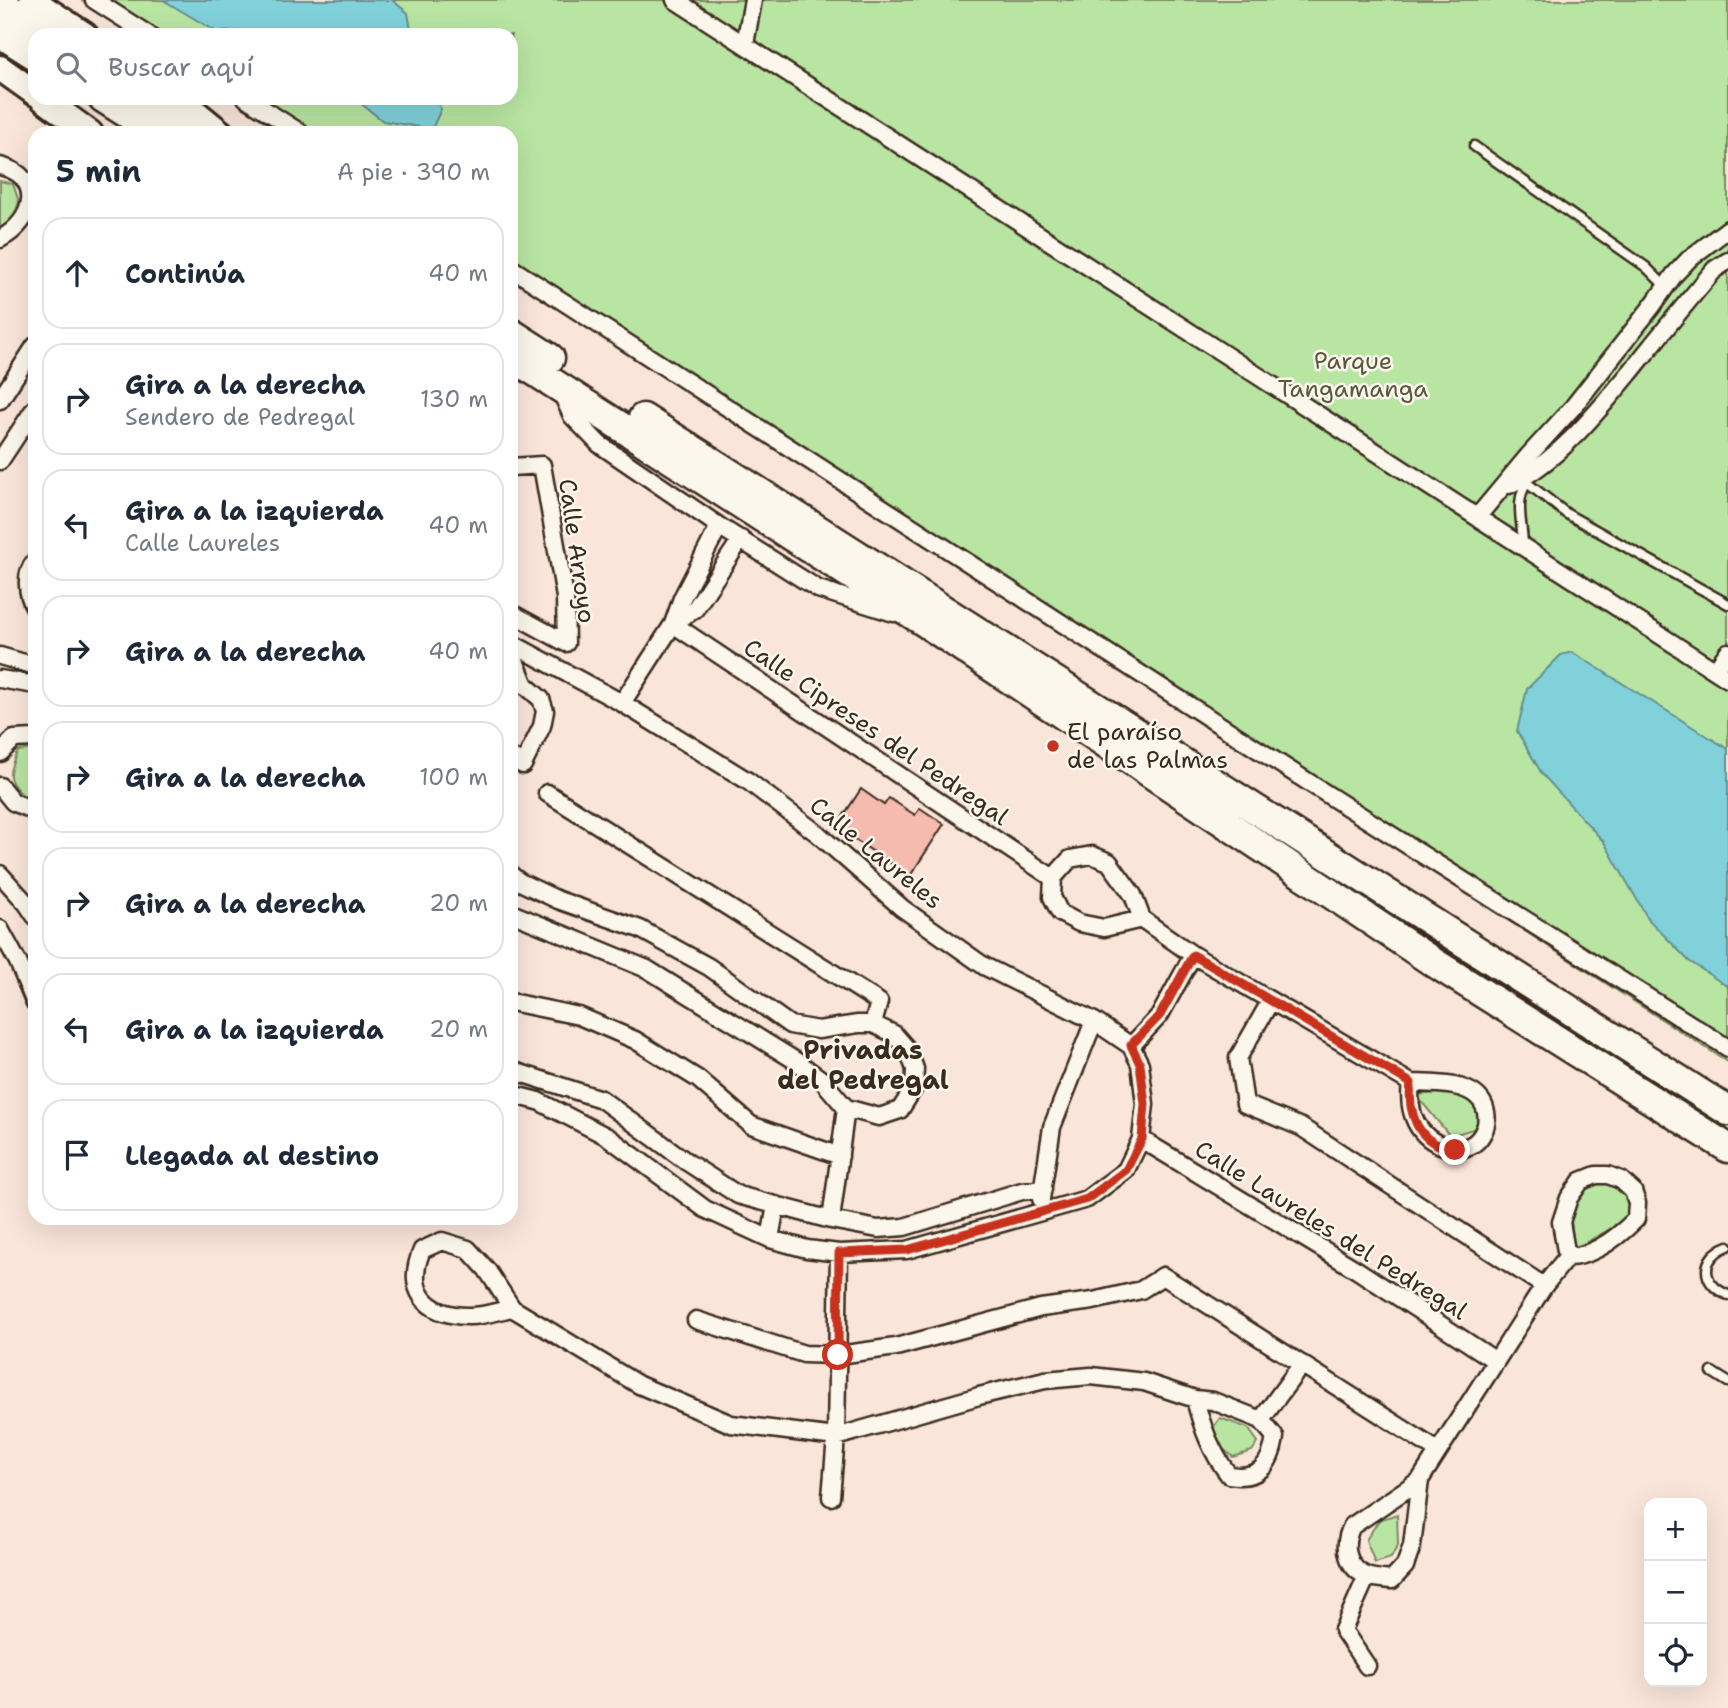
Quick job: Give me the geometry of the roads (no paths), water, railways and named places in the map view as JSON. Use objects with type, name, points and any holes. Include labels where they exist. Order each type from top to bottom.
[{"type":"highway","points":[[0,3],[38,28]]},
{"type":"highway","points":[[0,33],[28,51]]},
{"type":"highway","points":[[114,105],[147,126]]},
{"type":"highway","points":[[157,105],[189,126]]},
{"type":"highway","points":[[518,337],[1728,1111]]},
{"type":"highway","points":[[518,361],[926,623],[1430,960],[1727,1149]]},
{"type":"main road","points":[[32,0],[74,28]]},
{"type":"main road","points":[[0,68],[28,88]]},
{"type":"main road","points":[[52,105],[80,126]]},
{"type":"main road","points":[[187,105],[212,126]]},
{"type":"street","points":[[94,0],[138,28]]},
{"type":"street","points":[[675,0],[1721,674],[1728,652]]},
{"type":"street","points":[[745,44],[753,0]]},
{"type":"street","points":[[257,105],[290,126]]},
{"type":"street","points":[[0,166],[22,174],[28,188]]},
{"type":"street","points":[[0,239],[12,233],[25,217],[28,202]]},
{"type":"street","points":[[1521,478],[1653,305],[1664,286],[1690,258],[1728,229]]},
{"type":"street","points":[[1478,516],[1502,488],[1521,478],[1567,443],[1592,418],[1696,291],[1715,270],[1728,261]]},
{"type":"street","points":[[518,273],[1333,798],[1728,1048]]},
{"type":"street","points":[[0,400],[28,356]]},
{"type":"street","points":[[0,377],[21,367]]},
{"type":"street","points":[[559,387],[572,416],[599,444],[719,526],[818,589],[926,623]]},
{"type":"street","points":[[0,461],[28,419]]},
{"type":"street","name":"Calle Arroyo","points":[[518,467],[542,465],[565,597],[566,643],[518,617]]},
{"type":"street","points":[[622,703],[673,624],[682,598],[719,526]]},
{"type":"street","points":[[673,624],[695,609],[740,539]]},
{"type":"street","name":"Calle Cipreses del Pedregal","points":[[673,624],[1053,878]]},
{"type":"street","name":"Calle Laureles","points":[[518,647],[622,703],[748,780],[818,834],[902,908],[984,966],[1094,1021],[1131,1045]]},
{"type":"street","points":[[0,656],[28,664]]},
{"type":"street","points":[[518,668],[525,685]]},
{"type":"street","points":[[0,679],[28,684]]},
{"type":"street","points":[[518,680],[541,699],[545,718],[518,759]]},
{"type":"street","points":[[0,752],[14,739],[28,738]]},
{"type":"street","points":[[0,786],[13,802],[28,808]]},
{"type":"street","points":[[547,793],[878,1002],[873,1024]]},
{"type":"street","points":[[1142,919],[1104,928],[1079,923],[1060,913],[1052,897],[1053,878],[1070,859],[1093,855],[1109,862],[1133,895],[1142,919],[1193,955],[1411,1083],[1450,1084],[1476,1094],[1485,1109],[1487,1124],[1481,1137],[1470,1147],[1455,1150],[1434,1143],[1420,1131],[1412,1111],[1411,1083]]},
{"type":"street","points":[[0,874],[28,906]]},
{"type":"street","points":[[518,880],[558,900],[640,929],[709,967],[790,1025],[818,1030],[873,1024],[894,1034],[908,1050],[915,1069],[914,1088],[900,1110],[879,1117],[846,1108],[822,1080],[796,1061],[647,969],[518,917]]},
{"type":"street","points":[[0,929],[19,962],[28,985]]},
{"type":"street","points":[[518,1096],[538,1101],[608,1137],[705,1209],[770,1239],[807,1249],[839,1253],[907,1250],[1087,1199],[1126,1170],[1142,1139],[1145,1104],[1140,1064],[1131,1045],[1160,1015],[1193,955]]},
{"type":"street","points":[[1269,1002],[1238,1058],[1245,1104],[1301,1127],[1544,1286]]},
{"type":"street","points":[[518,1003],[579,1016],[635,1040],[698,1079],[751,1125],[840,1156]]},
{"type":"street","points":[[1039,1213],[1052,1127],[1094,1021]]},
{"type":"street","points":[[518,1071],[601,1099],[687,1162],[738,1195],[831,1220],[878,1229],[904,1227],[1022,1191],[1043,1189]]},
{"type":"street","points":[[538,1101],[549,1081]]},
{"type":"street","points":[[831,1220],[846,1108]]},
{"type":"street","points":[[608,1137],[622,1114]]},
{"type":"street","name":"Calle Laureles del Pedregal","points":[[1142,1139],[1357,1270],[1496,1361]]},
{"type":"street","points":[[675,1186],[687,1162]]},
{"type":"street","points":[[1420,1480],[1412,1546],[1405,1566],[1392,1580],[1367,1576],[1350,1562],[1345,1549],[1346,1538],[1352,1526],[1420,1480],[1544,1286],[1567,1257],[1561,1222],[1569,1198],[1581,1181],[1596,1175],[1608,1175],[1621,1180],[1633,1191],[1637,1203],[1636,1219],[1621,1233],[1599,1247],[1579,1257],[1567,1257]]},
{"type":"street","points":[[770,1239],[776,1205]]},
{"type":"street","points":[[904,1227],[907,1250]]},
{"type":"street","points":[[512,1308],[468,1316],[442,1311],[426,1302],[415,1286],[415,1265],[422,1250],[442,1241],[468,1249],[487,1270],[512,1308],[639,1385],[731,1424],[836,1437],[1045,1380],[1091,1376],[1144,1382],[1195,1399],[1213,1401],[1261,1420],[1275,1437],[1272,1456],[1261,1470],[1244,1478],[1229,1475],[1216,1459],[1201,1424],[1195,1399]]},
{"type":"street","points":[[831,1497],[836,1437],[839,1253]]},
{"type":"street","points":[[696,1320],[804,1354],[838,1355],[896,1347],[1028,1311],[1141,1290],[1163,1276],[1438,1451]]},
{"type":"street","points":[[1261,1420],[1302,1364]]},
{"type":"street","points":[[1367,1576],[1343,1630],[1367,1667]]},
{"type":"lane","points":[[1474,146],[1646,267],[1664,286]]},
{"type":"lane","points":[[1521,478],[1523,546]]},
{"type":"lane","points":[[1521,478],[1567,513],[1728,604]]},
{"type":"lane","points":[[1728,1245],[1715,1252],[1707,1264],[1708,1278],[1716,1290],[1728,1295]]},
{"type":"lane","points":[[1712,1372],[1728,1382]]},
{"type":"water","points":[[163,0],[392,0],[408,13],[411,28],[210,28]]},
{"type":"water","points":[[363,105],[438,105],[441,109],[433,126],[383,121]]},
{"type":"water","points":[[1572,652],[1728,749],[1728,987],[1689,961],[1648,919],[1604,842],[1542,774],[1517,731],[1527,689],[1561,655]]},
{"type":"place","name":"El paraíso de las Palmas","points":[[1053,746]]},
{"type":"district","name":"Privadas del Pedregal","points":[[863,1064]]},
{"type":"park label","name":"Parque Tangamanga","points":[[1353,375]]}]
